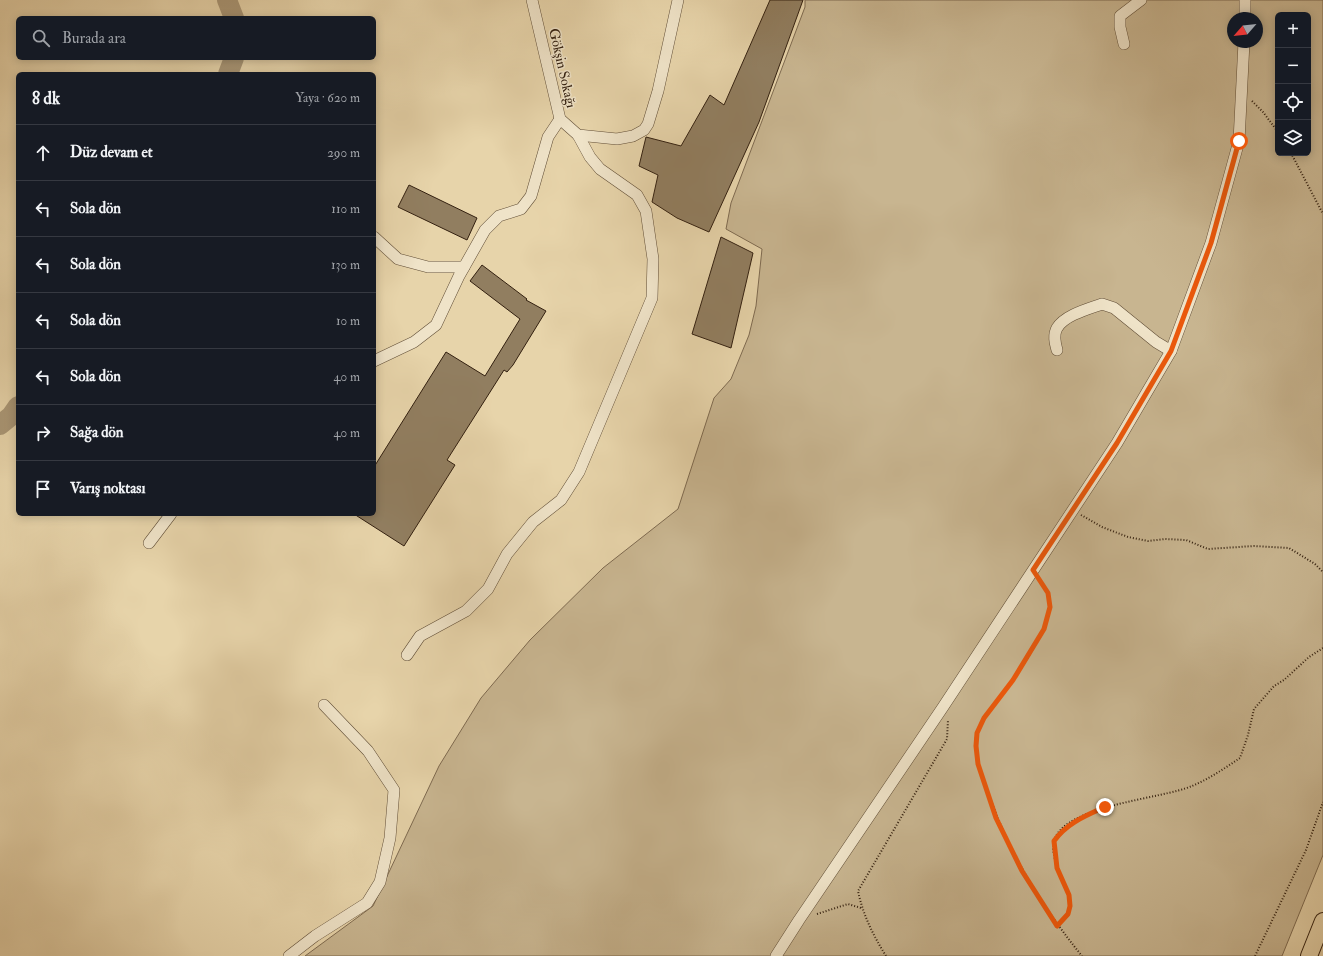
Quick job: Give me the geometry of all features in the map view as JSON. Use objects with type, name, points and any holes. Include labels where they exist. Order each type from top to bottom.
[{"type":"highway","points":[[1310,956],[1323,921]]},
{"type":"street","name":"Gökşin Sokağı","points":[[406,655],[420,636],[466,611],[488,589],[507,554],[533,522],[561,500],[578,472],[652,298],[653,259],[646,211],[637,195],[600,169],[590,157],[578,135],[560,119],[532,0]]},
{"type":"street","points":[[578,135],[617,139],[633,136],[644,130],[658,91],[678,0]]},
{"type":"street","points":[[1124,44],[1120,27],[1120,16],[1141,0]]},
{"type":"street","points":[[1245,0],[1245,12]]},
{"type":"street","points":[[776,956],[798,920],[948,699],[1117,443],[1171,351],[1211,243],[1239,141],[1244,48]]},
{"type":"street","points":[[376,360],[414,342],[436,325],[464,267],[486,230],[499,216],[521,208],[531,196],[548,137],[560,119]]},
{"type":"street","points":[[376,240],[398,258],[428,267],[464,267]]},
{"type":"street","points":[[1057,350],[1055,339],[1057,328],[1067,319],[1102,304],[1114,308],[1156,342],[1171,351]]},
{"type":"street","points":[[149,542],[169,516]]},
{"type":"street","points":[[289,956],[315,936],[367,903],[380,882],[390,838],[394,790],[368,751],[324,705]]},
{"type":"path","points":[[1242,92],[1263,112],[1275,128]]},
{"type":"path","points":[[1293,156],[1323,214]]},
{"type":"path","points":[[1073,510],[1102,527],[1128,537],[1148,541],[1165,538],[1186,540],[1208,549],[1254,546],[1289,548],[1316,564],[1323,572]]},
{"type":"path","points":[[1033,570],[1048,593],[1050,607],[1044,629],[1013,680],[984,718],[977,733],[976,746],[978,764],[996,818],[1022,871],[1057,926],[1082,956]]},
{"type":"path","points":[[1057,926],[1068,914],[1070,906],[1069,895],[1057,868],[1054,853],[1054,841],[1061,831],[1072,822],[1105,807],[1192,786],[1240,758],[1248,735],[1254,708],[1274,686],[1323,648]]},
{"type":"path","points":[[886,956],[872,932],[861,908],[858,891],[947,739],[948,699]]},
{"type":"path","points":[[1254,956],[1306,850],[1323,802]]},
{"type":"path","points":[[798,920],[848,904],[861,908]]},
{"type":"shaded area","points":[[805,0],[1323,0],[1323,855],[1282,956],[305,956],[373,906],[439,766],[481,698],[530,640],[603,568],[678,509],[714,398],[731,379],[749,335],[756,306],[762,249],[726,229],[731,203],[805,7]]},
{"type":"building","points":[[770,0],[803,0],[759,122],[709,232],[677,218],[652,202],[658,175],[639,166],[646,137],[681,146],[710,95],[724,105]]},
{"type":"building","points":[[409,185],[477,218],[467,240],[398,207]]},
{"type":"building","points":[[721,237],[753,253],[731,348],[692,334]]},
{"type":"building","points":[[482,265],[527,299],[526,300],[546,311],[513,365],[507,372],[504,370],[447,460],[455,465],[404,546],[357,516],[376,516],[376,464],[446,352],[485,376],[520,319],[470,281]]},
{"type":"waterway","points":[[227,0],[233,16]]},
{"type":"waterway","points":[[229,72],[233,60]]},
{"type":"waterway","points":[[0,425],[11,416],[16,409]]},
{"type":"route","points":[[1105,807],[1072,822],[1061,831],[1054,841],[1054,853],[1057,868],[1069,895],[1070,906],[1068,914],[1057,926],[1022,871],[996,818],[978,764],[976,746],[977,733],[984,718],[1013,680],[1044,629],[1050,607],[1048,593],[1033,570],[1117,443],[1171,351],[1211,243],[1239,141]]}]
